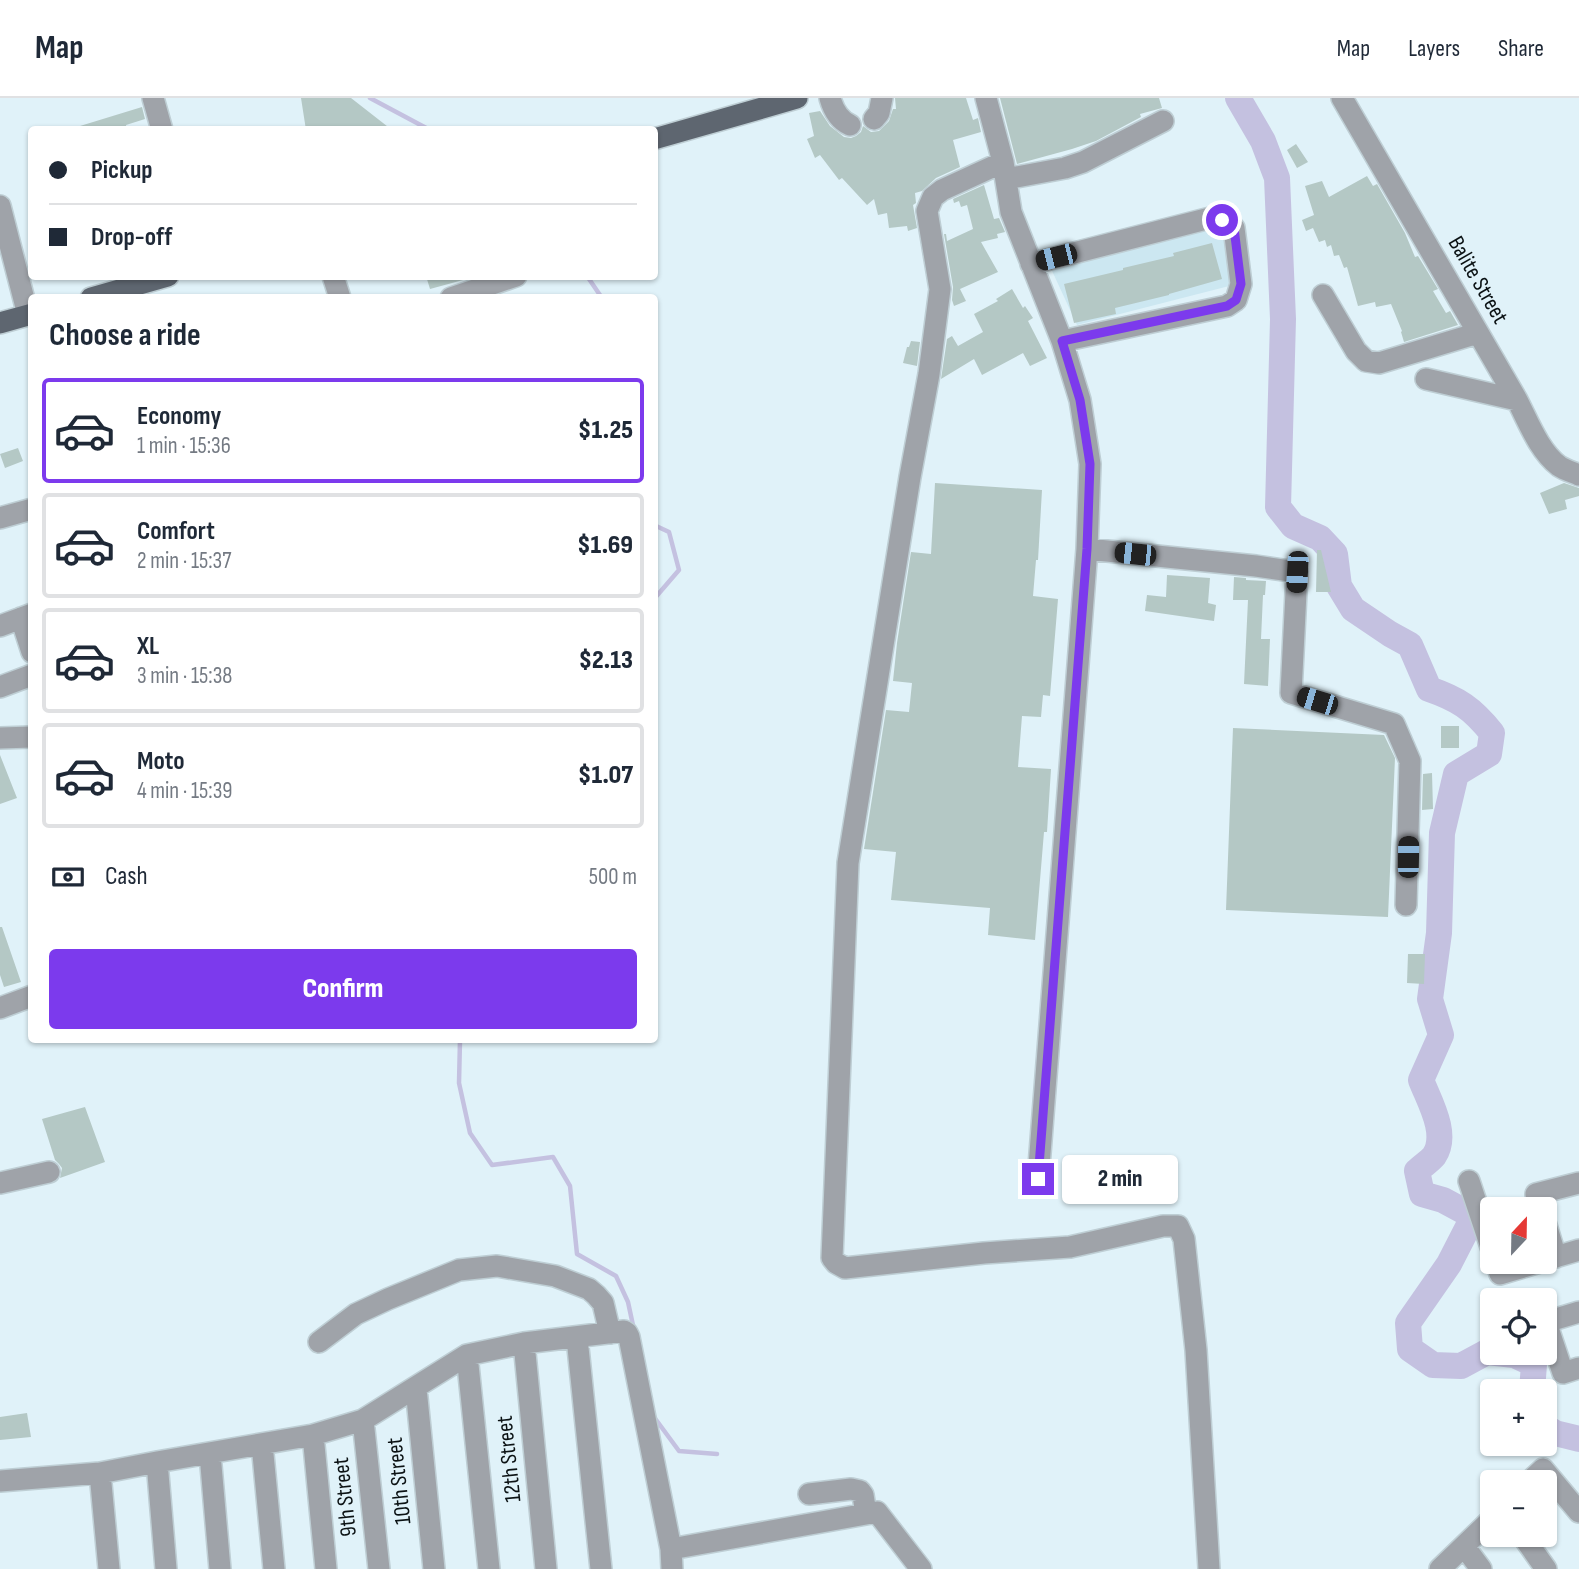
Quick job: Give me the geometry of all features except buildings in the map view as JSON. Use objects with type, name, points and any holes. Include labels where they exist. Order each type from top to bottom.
[{"type":"main road","points":[[658,138],[797,98]]},
{"type":"main road","points":[[105,294],[154,280]]},
{"type":"main road","points":[[0,323],[28,315]]},
{"type":"street","points":[[153,98],[161,126]]},
{"type":"street","points":[[830,98],[834,110],[849,125]]},
{"type":"street","points":[[874,119],[879,113],[882,98]]},
{"type":"street","points":[[986,98],[1011,212],[1062,341],[1080,400],[1090,464],[1087,549],[1038,1179]]},
{"type":"street","name":"Balite Street","points":[[1342,98],[1540,443],[1560,467],[1579,475]]},
{"type":"street","points":[[1163,121],[1083,162],[1065,168],[1004,171],[942,190],[933,197],[928,206],[940,289],[929,374],[848,863],[832,1258],[845,1268],[984,1252],[1070,1247],[1163,1226],[1178,1226],[1184,1238],[1196,1350],[1209,1569]]},
{"type":"street","points":[[0,206],[28,307]]},
{"type":"street","points":[[1031,264],[1210,218],[1222,220],[1234,228],[1241,284],[1236,300],[1227,306],[1062,341]]},
{"type":"street","points":[[463,294],[504,280]]},
{"type":"street","points":[[508,294],[519,280]]},
{"type":"street","points":[[1323,295],[1356,351],[1366,361],[1379,363],[1478,333]]},
{"type":"street","points":[[1426,379],[1517,400]]},
{"type":"street","points":[[0,518],[28,510]]},
{"type":"street","points":[[1087,549],[1297,572],[1292,693],[1394,724],[1410,761],[1406,905]]},
{"type":"street","points":[[0,626],[26,616]]},
{"type":"street","points":[[0,687],[28,676]]},
{"type":"street","points":[[0,738],[28,737]]},
{"type":"street","points":[[0,1008],[28,998]]},
{"type":"street","points":[[0,1183],[49,1172]]},
{"type":"street","points":[[1469,1181],[1480,1214]]},
{"type":"street","points":[[1537,1197],[1536,1194],[1579,1183]]},
{"type":"street","points":[[1558,1256],[1579,1250]]},
{"type":"street","points":[[319,1342],[356,1314],[388,1298],[458,1270],[497,1266],[555,1276],[589,1289],[603,1303],[610,1333]]},
{"type":"street","points":[[1579,1312],[1546,1322],[1563,1373],[1579,1368]]},
{"type":"street","points":[[0,1481],[100,1474],[313,1435],[363,1420],[467,1355],[524,1343],[625,1331],[629,1337],[671,1559],[871,1513]]},
{"type":"street","points":[[578,1338],[601,1569]]},
{"type":"street","name":"12th Street","points":[[524,1343],[546,1569]]},
{"type":"street","points":[[467,1355],[489,1569]]},
{"type":"street","name":"10th Street","points":[[416,1388],[434,1569]]},
{"type":"street","name":"9th Street","points":[[363,1420],[379,1569]]},
{"type":"street","points":[[313,1435],[326,1569]]},
{"type":"street","points":[[262,1444],[274,1569]]},
{"type":"street","points":[[211,1454],[220,1569]]},
{"type":"street","points":[[157,1462],[166,1569]]},
{"type":"street","points":[[100,1474],[109,1569]]},
{"type":"street","points":[[1557,1486],[1579,1513]]},
{"type":"street","points":[[809,1494],[851,1489],[860,1491],[871,1513],[921,1569]]},
{"type":"street","points":[[1440,1569],[1480,1531]]},
{"type":"street","points":[[1464,1546],[1481,1569]]},
{"type":"street","points":[[1530,1547],[1546,1569]]},
{"type":"shaded area","points":[[1220,219],[1237,284],[1077,325],[1047,260]]},
{"type":"waterway","points":[[370,98],[422,126]]},
{"type":"waterway","points":[[1238,98],[1263,141],[1277,178],[1283,319],[1278,507],[1293,526],[1320,538],[1335,554],[1339,586],[1353,609],[1410,645],[1429,689],[1464,705],[1492,733],[1489,754],[1456,774],[1442,833],[1439,933],[1430,999],[1441,1035],[1421,1080],[1439,1128],[1438,1147],[1434,1156],[1417,1171],[1422,1194],[1443,1200],[1469,1214],[1469,1225],[1449,1264],[1408,1323],[1410,1349],[1433,1365],[1461,1366],[1487,1352],[1514,1355],[1534,1364],[1533,1379]]},
{"type":"waterway","points":[[590,280],[599,294]]},
{"type":"waterway","points":[[658,527],[669,532],[679,570],[658,594]]},
{"type":"waterway","points":[[460,1043],[459,1083],[470,1133],[492,1165],[553,1157],[570,1186],[577,1254],[616,1276],[628,1302],[634,1330]]},
{"type":"waterway","points":[[654,1417],[679,1451],[717,1454]]},
{"type":"waterway","points":[[1557,1434],[1579,1439]]},
{"type":"route","points":[[1038,1179],[1087,549],[1090,464],[1080,400],[1062,341],[1227,306],[1236,300],[1241,284],[1234,228],[1222,220]]}]
